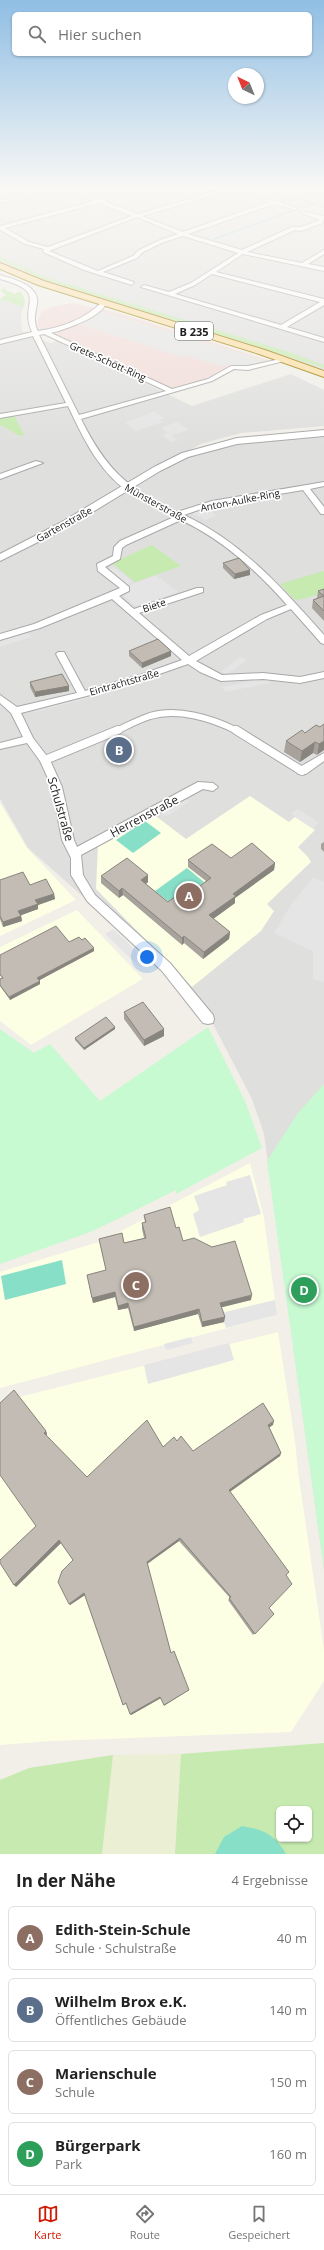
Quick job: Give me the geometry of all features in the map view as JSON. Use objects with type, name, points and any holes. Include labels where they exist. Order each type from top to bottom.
[{"type":"main road","name":"B 235","points":[[23,276],[101,306],[285,360],[324,374]]},
{"type":"street","points":[[106,276],[132,283]]},
{"type":"street","points":[[170,294],[193,284],[204,276]]},
{"type":"street","points":[[222,276],[324,302]]},
{"type":"street","name":"Münsterstraße","points":[[0,277],[23,285],[32,294],[34,299],[29,315],[35,333],[83,432],[101,461],[125,488],[211,532],[233,547],[293,606],[324,641]]},
{"type":"street","points":[[144,287],[324,340]]},
{"type":"street","points":[[283,327],[324,302]]},
{"type":"street","name":"Grete-Schött-Ring","points":[[1,342],[18,335],[45,332],[64,327],[101,306]]},
{"type":"street","name":"Grete-Schött-Ring","points":[[45,332],[172,391]]},
{"type":"street","name":"Grete-Schött-Ring","points":[[77,418],[210,380],[232,368],[248,368],[285,360]]},
{"type":"street","points":[[0,416],[70,404]]},
{"type":"street","name":"Gartenstraße","points":[[0,558],[64,525],[174,460],[209,448],[262,437],[324,433]]},
{"type":"street","points":[[0,477],[39,463]]},
{"type":"street","name":"Anton-Aulke-Ring","points":[[113,595],[126,589],[101,569],[100,566],[102,563],[117,557],[118,547],[123,543],[178,516],[212,503],[324,484]]},
{"type":"street","points":[[305,488],[324,512]]},
{"type":"street","name":"Biete","points":[[133,612],[200,590]]},
{"type":"street","points":[[0,638],[37,626],[113,595],[133,612]]},
{"type":"street","name":"Eintrachtstraße","points":[[15,711],[144,677],[189,660],[262,617],[293,606]]},
{"type":"street","name":"Biete","points":[[133,612],[189,660],[221,678],[263,676],[300,680],[324,675]]},
{"type":"street","points":[[61,654],[82,694]]},
{"type":"street","points":[[0,698],[15,711],[29,739],[45,760],[151,716],[164,713],[190,714],[225,725],[263,744],[302,771],[324,756]]},
{"type":"street","points":[[0,746],[29,739]]},
{"type":"street","name":"Schulstraße","points":[[45,760],[57,786],[68,840],[76,856]]},
{"type":"street","name":"Herrenstraße","points":[[76,856],[202,784],[213,787]]},
{"type":"street","points":[[76,856],[76,875],[91,898],[166,967],[208,1019]]},
{"type":"shaded area","points":[[31,276],[324,276],[324,370],[60,287]]},
{"type":"shaded area","points":[[0,299],[24,307],[21,314],[22,331],[50,343],[57,341],[192,406],[291,374],[324,390],[324,426],[241,433],[201,444],[123,486],[60,524],[0,554]]},
{"type":"shaded area","points":[[72,303],[118,313],[274,362],[254,367],[232,367],[208,379],[173,390],[127,370],[85,348],[41,332],[37,322],[42,311],[52,307]]},
{"type":"shaded area","points":[[100,311],[266,361],[248,366],[222,366],[185,356],[182,357],[75,323]]},
{"type":"shaded area","points":[[154,411],[164,418],[160,420],[163,422],[136,431],[125,423]]},
{"type":"shaded area","points":[[177,422],[189,430],[172,435],[177,440],[171,442],[162,435],[168,433],[161,428]]},
{"type":"shaded area","points":[[324,436],[324,1570],[264,1134],[252,1099],[213,1024],[190,991],[28,848],[0,799],[0,559],[187,457],[215,448],[248,442],[289,437]]},
{"type":"shaded area","points":[[208,508],[216,516],[205,520],[193,513]]},
{"type":"shaded area","points":[[114,567],[133,582],[126,585],[107,569]]},
{"type":"shaded area","points":[[156,575],[178,592],[135,606],[125,597],[128,586]]},
{"type":"shaded area","points":[[28,633],[31,637],[0,647],[0,641]]},
{"type":"shaded area","points":[[241,657],[247,660],[227,674],[221,671]]},
{"type":"shaded area","points":[[267,678],[270,683],[225,692],[222,687]]},
{"type":"shaded area","points":[[102,691],[104,694],[34,712],[33,710]]},
{"type":"shaded area","points":[[250,796],[289,822],[295,817],[315,830],[298,847],[311,862],[267,904],[274,911],[261,931],[192,987],[96,889],[98,844],[153,814],[186,839]]},
{"type":"shaded area","points":[[181,798],[190,801],[167,816],[159,813]]},
{"type":"shaded area","points":[[0,803],[27,848],[76,900],[0,936]]},
{"type":"shaded area","points":[[297,809],[319,823],[313,828],[291,814]]},
{"type":"shaded area","points":[[313,877],[324,882],[324,982],[313,979],[313,951],[274,933],[290,906]]},
{"type":"shaded area","points":[[77,910],[143,979],[31,1045],[0,1021],[0,947]]},
{"type":"shaded area","points":[[113,929],[148,962],[140,967],[105,934]]},
{"type":"shaded area","points":[[250,1163],[264,1218],[277,1315],[0,1388],[0,1272],[102,1241]]},
{"type":"shaded area","points":[[250,1175],[261,1214],[243,1219],[244,1222],[200,1237],[193,1214],[199,1210],[194,1196],[227,1185],[226,1182]]},
{"type":"shaded area","points":[[275,1300],[277,1315],[226,1328],[221,1313]]},
{"type":"shaded area","points":[[278,1332],[295,1441],[324,1650],[324,1681],[291,1732],[52,1741],[0,1745],[0,1408],[19,1397]]},
{"type":"shaded area","points":[[191,1337],[193,1343],[166,1350],[164,1344]]},
{"type":"shaded area","points":[[229,1343],[234,1360],[148,1384],[144,1365]]},
{"type":"shaded area","points":[[181,1754],[175,1854],[102,1854],[113,1755]]},
{"type":"green space","points":[[35,276],[43,276],[292,353],[324,365],[324,368]]},
{"type":"green space","points":[[9,286],[4,289],[15,294],[20,291],[25,301],[24,307],[0,299],[6,295],[0,290]]},
{"type":"green space","points":[[14,415],[24,435],[20,436],[0,425],[0,419]]},
{"type":"green space","points":[[152,545],[181,566],[135,582],[112,563]]},
{"type":"green space","points":[[324,571],[324,593],[298,600],[294,599],[280,584]]},
{"type":"green space","points":[[145,821],[161,833],[133,853],[116,840]]},
{"type":"green space","points":[[187,868],[204,882],[172,904],[155,891]]},
{"type":"green space","points":[[208,1027],[245,1101],[262,1148],[176,1194],[176,1190],[93,1231],[0,1264],[0,1029],[34,1053],[50,1044],[100,1101]]},
{"type":"green space","points":[[324,1084],[324,1569],[267,1161],[298,1113]]},
{"type":"green space","points":[[62,1260],[66,1284],[5,1300],[1,1276]]},
{"type":"green space","points":[[324,1743],[324,1854],[175,1854],[181,1754]]},
{"type":"green space","points":[[113,1755],[102,1854],[0,1854],[0,1780],[29,1768]]},
{"type":"green space","points":[[242,1826],[256,1829],[273,1837],[286,1854],[215,1854],[224,1837]]},
{"type":"building","points":[[239,558],[250,570],[235,574],[223,563]]},
{"type":"building","points":[[324,589],[324,596],[318,591]]},
{"type":"building","points":[[324,596],[324,611],[313,600]]},
{"type":"building","points":[[158,639],[171,651],[142,663],[129,651]]},
{"type":"building","points":[[62,674],[69,686],[35,692],[30,682]]},
{"type":"building","points":[[324,724],[324,741],[319,744],[315,742],[302,751],[286,741],[302,730],[305,733],[316,725],[320,727]]},
{"type":"building","points":[[252,843],[275,863],[233,894],[236,896],[209,915],[230,932],[204,952],[184,936],[182,938],[122,888],[119,891],[101,876],[127,858],[148,875],[141,880],[168,902],[180,893],[184,897],[211,878],[188,860],[212,844],[231,858]]},
{"type":"building","points":[[23,872],[30,885],[46,879],[54,894],[35,900],[38,904],[18,911],[21,916],[3,922],[0,916],[0,880]]},
{"type":"building","points":[[56,926],[69,942],[79,937],[82,940],[85,938],[94,948],[37,978],[40,981],[9,997],[0,985],[0,979],[3,978],[0,974],[0,955]]},
{"type":"building","points":[[143,1002],[164,1029],[144,1040],[124,1012]]},
{"type":"building","points":[[106,1017],[115,1027],[84,1048],[75,1038]]},
{"type":"building","points":[[170,1207],[176,1228],[179,1227],[183,1241],[194,1238],[212,1247],[235,1241],[252,1295],[220,1303],[225,1317],[202,1322],[199,1309],[134,1327],[128,1303],[118,1306],[115,1292],[92,1298],[87,1275],[106,1270],[99,1239],[122,1233],[124,1243],[146,1238],[142,1223],[146,1222],[144,1215]]},
{"type":"building","points":[[14,1390],[46,1431],[44,1433],[87,1477],[147,1420],[163,1447],[174,1437],[177,1441],[181,1436],[193,1451],[263,1403],[274,1421],[268,1425],[281,1453],[229,1490],[289,1572],[286,1575],[292,1584],[269,1608],[274,1614],[255,1634],[229,1598],[231,1597],[180,1538],[147,1562],[171,1653],[174,1651],[189,1690],[164,1705],[160,1697],[130,1714],[126,1703],[123,1705],[84,1593],[69,1604],[58,1582],[62,1571],[73,1560],[59,1540],[14,1585],[0,1563],[0,1560],[36,1526],[0,1475],[0,1403]]},
{"type":"place","name":"Wilhelm Brox e.K.","points":[[119,750]]},
{"type":"place","name":"Edith-Stein-Schule","points":[[189,896]]},
{"type":"place","name":"Marienschule","points":[[136,1285]]},
{"type":"place","name":"Bürgerpark","points":[[304,1290]]}]
